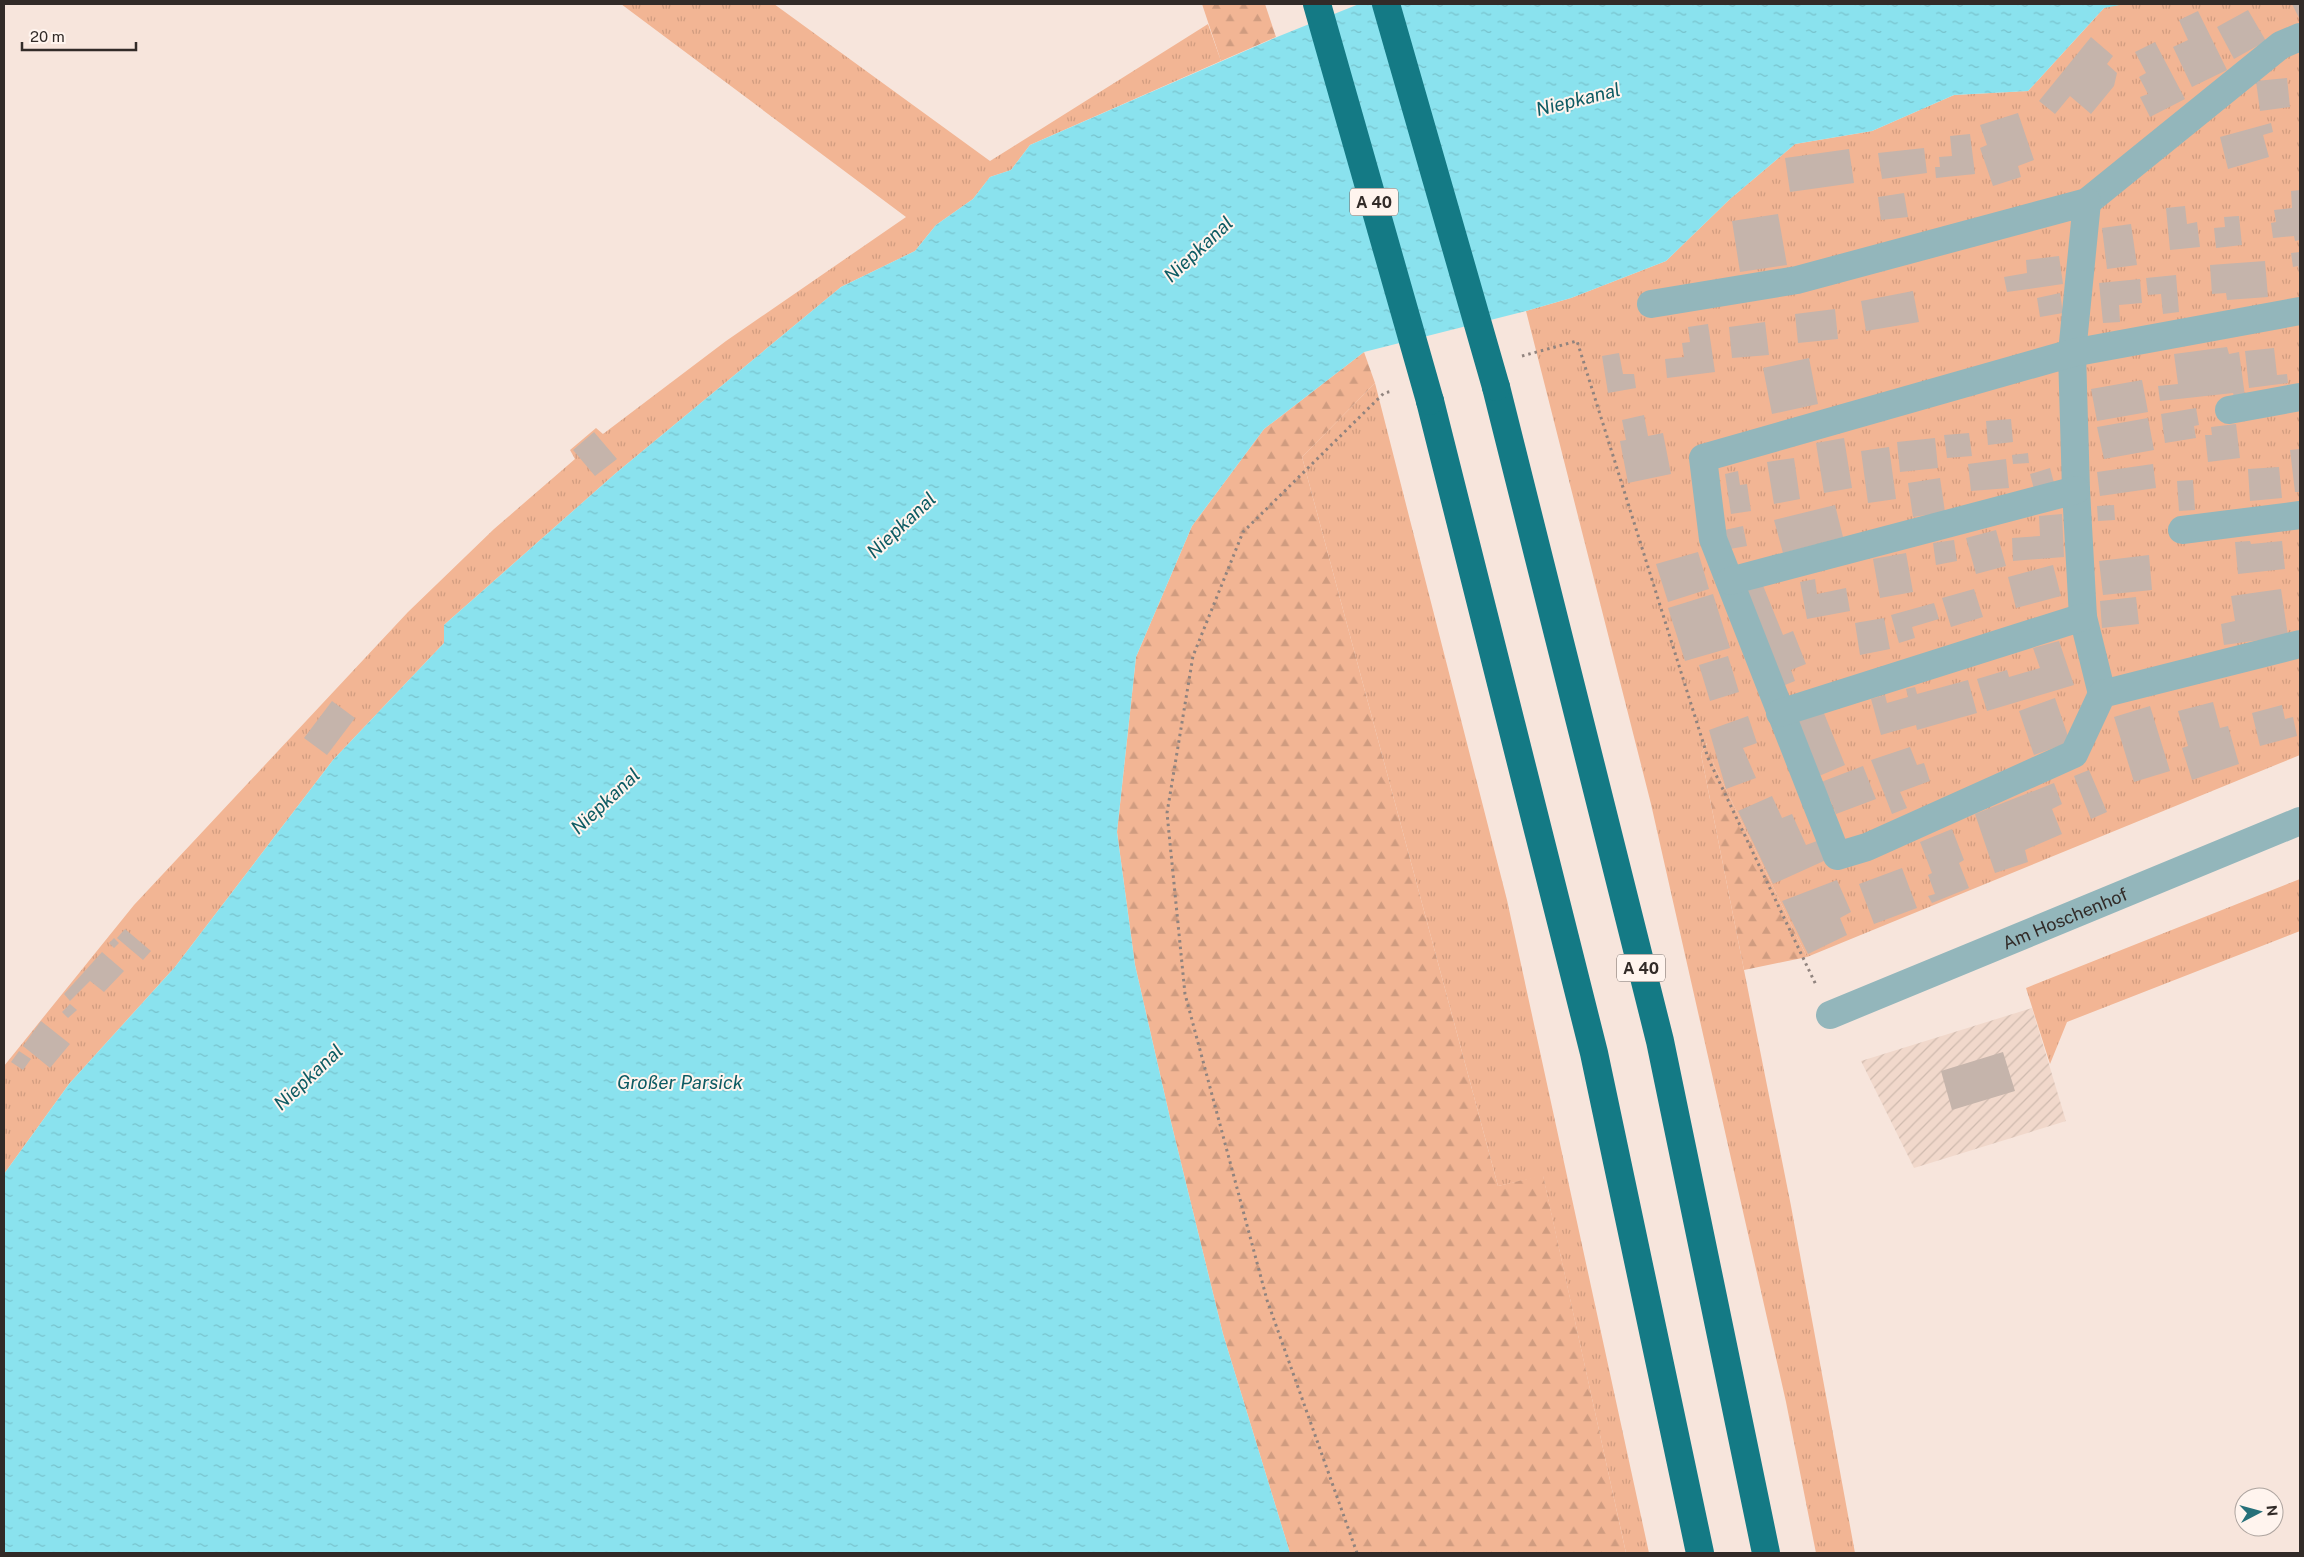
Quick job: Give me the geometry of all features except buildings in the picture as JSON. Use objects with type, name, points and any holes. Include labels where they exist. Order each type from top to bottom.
[{"type":"highway","name":"A 40","points":[[1317,4],[1430,400],[1594,1053],[1700,1553]]},
{"type":"highway","name":"A 40","points":[[1386,4],[1496,387],[1660,1041],[1766,1553]]},
{"type":"street","points":[[1651,304],[1797,280],[2087,202],[2281,45],[2300,37]]},
{"type":"street","points":[[2087,202],[2072,353],[2076,490],[2083,617],[2102,694],[2074,754],[1867,847],[1837,856],[1713,539],[1703,458],[2072,353],[2300,311]]},
{"type":"street","points":[[2229,410],[2300,397]]},
{"type":"street","points":[[1730,581],[2076,490]]},
{"type":"street","points":[[2182,530],[2300,515]]},
{"type":"street","points":[[1780,713],[2083,617]]},
{"type":"street","points":[[2102,694],[2300,644]]},
{"type":"street","name":"Am Hoschenhof","points":[[1830,1015],[2300,821]]},
{"type":"path","points":[[1519,356],[1577,341],[1708,758],[1830,1015]]},
{"type":"path","points":[[1358,1553],[1267,1300],[1185,994],[1168,813],[1193,656],[1243,532],[1384,393],[1394,390]]},
{"type":"shaded area","points":[[2032,1008],[2066,1121],[1914,1168],[1861,1061]]},
{"type":"green space","points":[[621,4],[774,4],[990,161],[1208,24],[1221,61],[1030,145],[1011,170],[990,177],[973,199],[936,225],[915,251],[841,287],[616,473],[444,625],[444,643],[333,760],[175,967],[69,1084],[4,1174],[4,1066],[134,905],[408,612],[494,529],[575,459],[570,450],[596,428],[603,434],[726,341],[906,217]]},
{"type":"green space","points":[[1202,4],[1265,4],[1276,37],[1221,61]]},
{"type":"green space","points":[[2125,4],[2300,4],[2300,755],[1807,957],[1714,765],[1707,743],[1701,754],[1791,1206],[1855,1553],[1816,1553],[1786,1402],[1651,804],[1526,311],[1571,298],[1666,261],[1730,199],[1795,144],[1872,131],[1954,95],[2028,91],[2105,7]]},
{"type":"green space","points":[[1364,352],[1375,383],[1302,457],[1498,1186],[1543,1175],[1626,1553],[1290,1553],[1223,1334],[1135,965],[1117,832],[1136,657],[1192,526],[1264,429]]},
{"type":"green space","points":[[1375,383],[1507,900],[1649,1553],[1626,1553],[1543,1176],[1498,1186],[1302,457]]},
{"type":"green space","points":[[1708,742],[1714,765],[1807,957],[1744,970],[1701,754]]},
{"type":"green space","points":[[2300,879],[2300,931],[2067,1022],[2050,1064],[2026,988]]},
{"type":"water","name":"Großer Parsick","points":[[1359,4],[2125,4],[2104,8],[2028,91],[1954,95],[1872,131],[1795,144],[1730,199],[1666,261],[1571,298],[1364,352],[1264,429],[1192,526],[1136,657],[1117,832],[1135,965],[1170,1118],[1223,1334],[1290,1553],[4,1553],[4,1174],[69,1084],[175,967],[333,760],[444,643],[444,625],[616,473],[841,287],[915,251],[936,225],[973,199],[990,177],[1011,170],[1030,145],[1277,37]]},
{"type":"water label","name":"Niepkanal","points":[[1578,99]]},
{"type":"water label","name":"Niepkanal","points":[[1198,249]]},
{"type":"water label","name":"Niepkanal","points":[[901,525]]},
{"type":"water label","name":"Niepkanal","points":[[605,801]]},
{"type":"water label","name":"Niepkanal","points":[[308,1077]]}]
